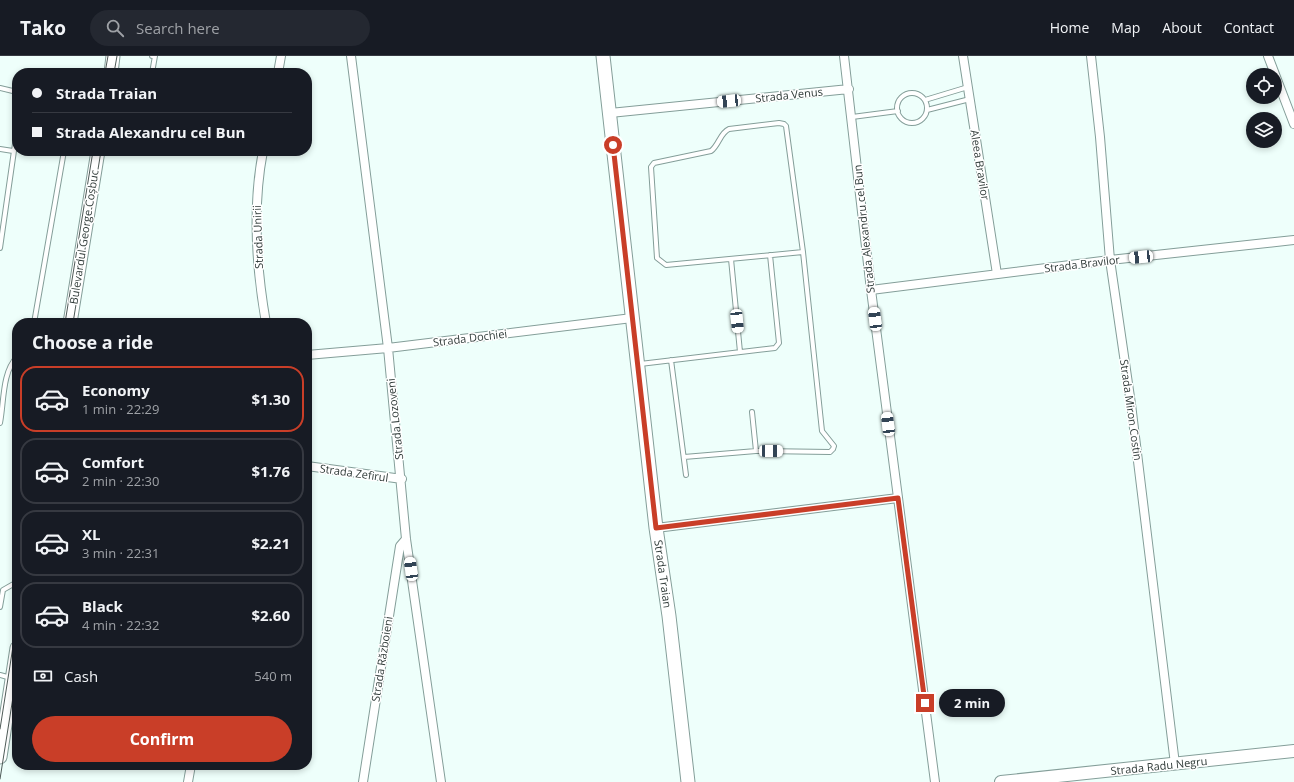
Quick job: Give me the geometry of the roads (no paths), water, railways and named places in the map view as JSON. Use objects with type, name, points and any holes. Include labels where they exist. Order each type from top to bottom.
[{"type":"main road","points":[[112,68],[113,56]]},
{"type":"main road","name":"Strada Traian","points":[[603,56],[656,528],[669,616],[688,782]]},
{"type":"main road","name":"Bulevardul George Coșbuc","points":[[71,318],[97,156]]},
{"type":"main road","points":[[0,758],[5,712],[6,677],[12,661]]},
{"type":"street","points":[[279,68],[281,56]]},
{"type":"street","name":"Strada Lozoveni","points":[[351,56],[388,348],[402,479],[406,539],[441,782]]},
{"type":"street","name":"Strada Alexandru cel Bun","points":[[844,56],[871,290],[935,782]]},
{"type":"street","name":"Aleea Bravilor","points":[[963,56],[997,274]]},
{"type":"street","name":"Strada Miron Costin","points":[[1091,56],[1100,137],[1110,260],[1131,404],[1175,764]]},
{"type":"street","points":[[1268,56],[1294,124]]},
{"type":"street","name":"Strada Venus","points":[[610,113],[849,89]]},
{"type":"street","name":"Strada Unirii","points":[[262,156],[256,206],[256,224],[258,270],[265,318]]},
{"type":"street","name":"Strada Bravilor","points":[[871,290],[1110,260],[1294,240]]},
{"type":"street","name":"Strada Dochiei","points":[[312,355],[388,348],[632,318]]},
{"type":"street","name":"Strada Zefirul","points":[[312,467],[402,479]]},
{"type":"street","points":[[656,528],[898,498]]},
{"type":"street","name":"Strada Războieni","points":[[363,782],[396,564],[400,546],[406,539]]},
{"type":"street","name":"Strada Radu Negru","points":[[1001,782],[1294,752]]},
{"type":"street","points":[[188,782],[190,770]]},
{"type":"lane","points":[[152,56],[155,56],[153,68]]},
{"type":"lane","points":[[925,100],[968,87]]},
{"type":"lane","points":[[0,88],[12,91]]},
{"type":"lane","points":[[915,93],[920,95],[925,100],[927,110],[926,114],[920,120],[910,122],[901,118],[898,111],[899,101],[906,94],[915,93]]},
{"type":"lane","points":[[927,110],[970,99]]},
{"type":"lane","points":[[852,117],[898,111]]},
{"type":"lane","points":[[684,457],[756,451],[830,452],[834,446],[822,432],[803,252],[786,126],[779,123],[729,129],[724,132],[714,149],[711,151],[654,163],[651,167],[658,258],[666,265],[803,252]]},
{"type":"lane","points":[[0,149],[12,151]]},
{"type":"lane","points":[[0,248],[12,156]]},
{"type":"lane","points":[[35,318],[63,156]]},
{"type":"lane","points":[[638,365],[775,348],[779,343],[770,255]]},
{"type":"lane","points":[[730,259],[740,352]]},
{"type":"lane","points":[[671,360],[686,475]]},
{"type":"lane","points":[[0,423],[7,374],[12,363]]},
{"type":"lane","points":[[752,412],[756,451]]},
{"type":"lane","points":[[0,607],[3,590],[12,585]]},
{"type":"tram line","points":[[106,68],[108,56]]},
{"type":"tram line","points":[[115,68],[117,56]]},
{"type":"tram line","points":[[66,318],[92,156]]},
{"type":"tram line","points":[[74,318],[100,156]]},
{"type":"tram line","points":[[0,729],[12,653]]},
{"type":"tram line","points":[[0,779],[12,703]]}]
